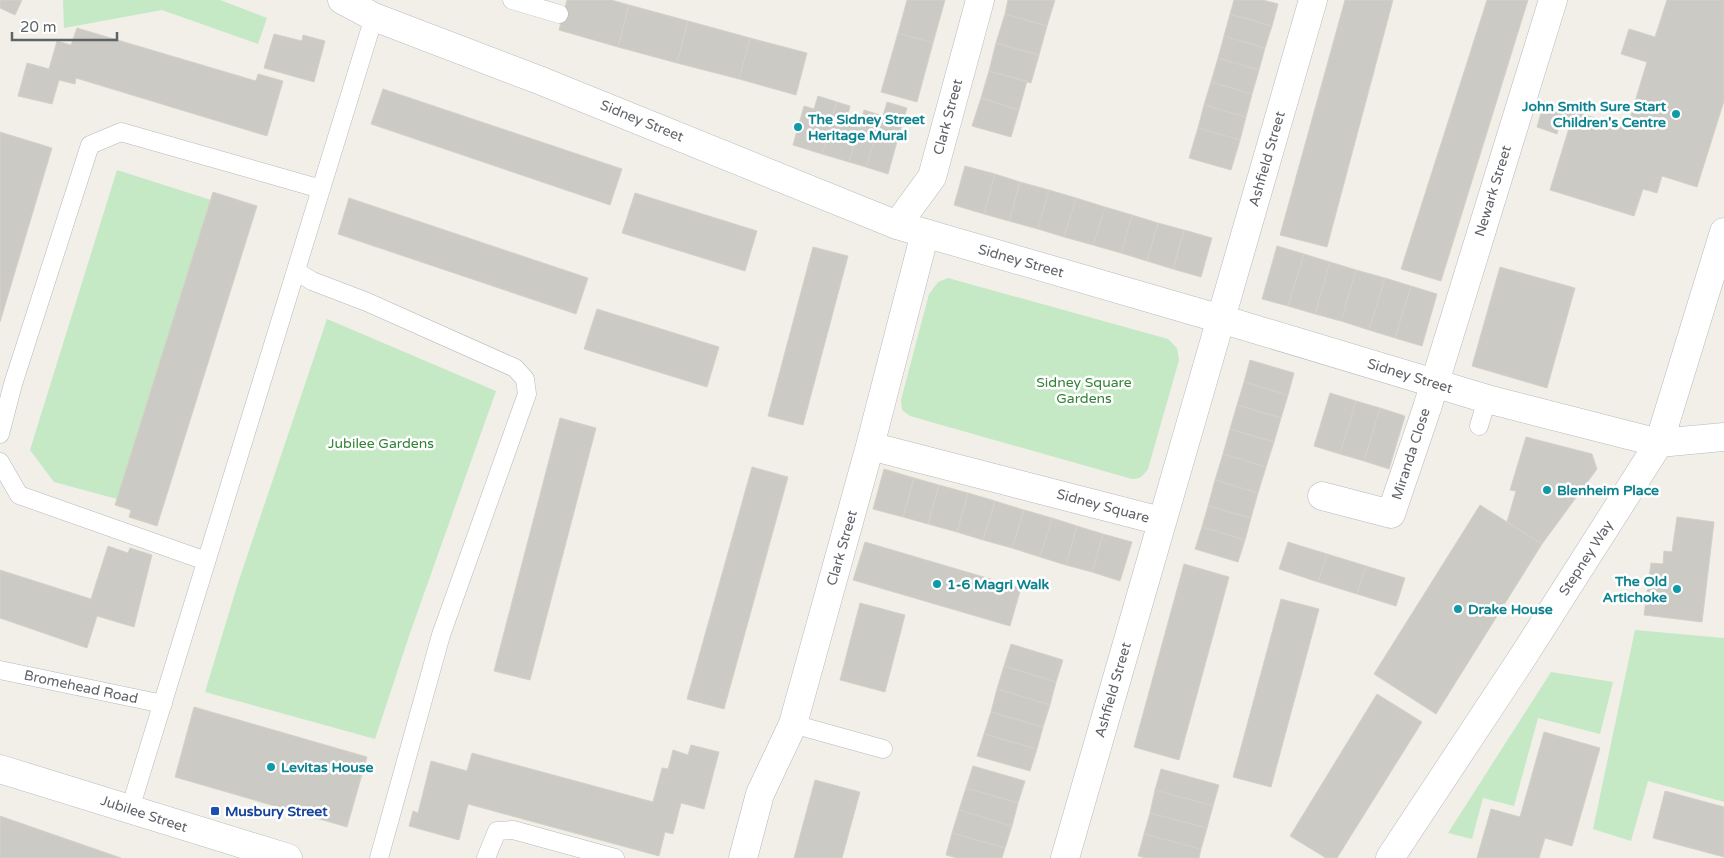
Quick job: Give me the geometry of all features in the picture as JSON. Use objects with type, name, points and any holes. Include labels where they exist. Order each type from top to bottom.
[{"type":"street","name":"Clark Street","points":[[897,225],[932,178],[980,0]]},
{"type":"street","name":"Ashfield Street","points":[[1221,319],[1313,0]]},
{"type":"street","name":"Newark Street","points":[[1434,383],[1553,0]]},
{"type":"street","name":"Sidney Street","points":[[345,1],[374,16],[539,80],[897,225],[1487,399],[1659,443],[1724,437]]},
{"type":"street","name":"Stepney Way","points":[[1390,858],[1524,655],[1659,443],[1724,232]]},
{"type":"street","name":"Clark Street","points":[[743,858],[760,794],[793,724],[870,446],[925,233]]},
{"type":"street","name":"Sidney Square","points":[[870,446],[1161,521],[1221,319]]},
{"type":"street","name":"Miranda Close","points":[[1322,496],[1391,514],[1434,383]]},
{"type":"street","name":"Ashfield Street","points":[[1065,858],[1161,521]]},
{"type":"street","name":"Jubilee Street","points":[[0,769],[288,858]]},
{"type":"lane","points":[[512,0],[559,14]]},
{"type":"lane","points":[[130,809],[374,16]]},
{"type":"lane","points":[[0,434],[13,384],[90,145],[121,132],[320,189]]},
{"type":"lane","points":[[296,271],[312,280],[367,302],[515,368],[525,379],[527,394],[441,635],[379,858]]},
{"type":"lane","points":[[1479,426],[1487,399]]},
{"type":"lane","points":[[0,462],[18,495],[206,561]]},
{"type":"lane","name":"Bromehead Road","points":[[0,670],[163,704]]},
{"type":"lane","points":[[793,724],[883,748]]},
{"type":"lane","points":[[486,858],[497,831],[512,830],[615,858]]},
{"type":"green space","points":[[63,0],[220,0],[267,18],[258,44],[162,10],[64,28]]},
{"type":"green space","points":[[117,170],[211,200],[117,499],[54,482],[30,450]]},
{"type":"green space","name":"Sidney Square Gardens","points":[[948,278],[1168,339],[1177,348],[1179,360],[1148,469],[1143,475],[1132,479],[910,416],[902,410],[901,400],[929,294],[938,282]]},
{"type":"green space","name":"Jubilee Gardens","points":[[327,319],[496,391],[410,633],[375,739],[205,692],[238,583]]},
{"type":"green space","points":[[1635,630],[1724,638],[1724,802],[1648,781],[1631,841],[1593,829]]},
{"type":"green space","points":[[1551,672],[1613,682],[1600,734],[1538,718],[1514,806],[1483,798],[1472,839],[1448,833]]},
{"type":"building","points":[[0,0],[22,0],[15,15],[0,8]]},
{"type":"building","points":[[567,0],[611,0],[629,5],[618,47],[559,30]]},
{"type":"building","points":[[907,0],[945,0],[933,43],[898,33]]},
{"type":"building","points":[[1008,0],[1055,0],[1047,26],[1005,14]]},
{"type":"building","points":[[1234,0],[1263,0],[1278,4],[1272,26],[1230,14]]},
{"type":"building","points":[[1345,0],[1393,0],[1327,247],[1280,235]]},
{"type":"building","points":[[1487,0],[1528,0],[1441,281],[1401,269]]},
{"type":"building","name":"John Smith Sure Start Children's Centre","points":[[1667,0],[1724,0],[1724,101],[1697,187],[1662,176],[1657,193],[1643,189],[1634,216],[1550,190],[1569,128],[1559,125],[1557,134],[1537,127],[1544,102],[1627,128],[1647,62],[1621,54],[1629,29],[1655,37]]},
{"type":"building","points":[[629,5],[688,21],[677,63],[618,47]]},
{"type":"building","points":[[1005,14],[1047,26],[1039,55],[996,43]]},
{"type":"building","points":[[1230,14],[1272,26],[1265,48],[1224,36]]},
{"type":"building","points":[[688,21],[750,38],[739,79],[677,63]]},
{"type":"building","points":[[77,28],[256,81],[258,74],[283,81],[267,136],[76,78],[75,84],[59,80],[52,104],[18,96],[27,63],[49,69],[57,41],[71,45]]},
{"type":"building","points":[[898,33],[933,43],[917,102],[881,92]]},
{"type":"building","points":[[274,34],[302,41],[303,35],[325,41],[314,82],[264,68]]},
{"type":"building","points":[[1224,36],[1265,48],[1259,70],[1218,58]]},
{"type":"building","points":[[750,38],[807,53],[796,95],[739,79]]},
{"type":"building","points":[[996,43],[1039,55],[1031,83],[989,71]]},
{"type":"building","points":[[1218,58],[1259,70],[1252,94],[1211,82]]},
{"type":"building","points":[[989,71],[1027,81],[1019,110],[981,98]]},
{"type":"building","points":[[1211,82],[1252,94],[1246,117],[1204,105]]},
{"type":"building","points":[[383,89],[622,169],[610,205],[371,124]]},
{"type":"building","points":[[818,96],[837,102],[822,154],[793,145],[804,106],[814,109]]},
{"type":"building","points":[[981,98],[1019,110],[1011,137],[972,126]]},
{"type":"building","points":[[837,102],[850,106],[846,122],[859,127],[849,162],[822,154]]},
{"type":"building","points":[[887,102],[907,108],[898,138],[859,127],[864,110],[883,116]]},
{"type":"building","points":[[1204,105],[1246,117],[1240,140],[1198,128]]},
{"type":"building","points":[[859,127],[877,132],[866,167],[849,162]]},
{"type":"building","points":[[1198,128],[1240,140],[1231,170],[1189,158]]},
{"type":"building","points":[[0,132],[52,148],[0,322]]},
{"type":"building","points":[[877,132],[898,138],[888,174],[866,167]]},
{"type":"building","points":[[965,166],[995,174],[984,214],[954,205]]},
{"type":"building","points":[[995,174],[1020,182],[1009,221],[984,214]]},
{"type":"building","points":[[1020,182],[1049,190],[1038,229],[1009,221]]},
{"type":"building","points":[[1049,190],[1076,198],[1064,237],[1038,229]]},
{"type":"building","points":[[213,192],[257,206],[157,526],[129,517],[131,510],[115,505]]},
{"type":"building","points":[[635,193],[757,231],[745,271],[622,233]]},
{"type":"building","points":[[349,198],[588,278],[576,314],[338,234]]},
{"type":"building","points":[[1076,198],[1105,207],[1093,245],[1064,237]]},
{"type":"building","points":[[1105,207],[1132,215],[1121,253],[1093,245]]},
{"type":"building","points":[[1132,215],[1158,223],[1147,261],[1121,253]]},
{"type":"building","points":[[1158,223],[1184,230],[1173,269],[1147,261]]},
{"type":"building","points":[[1184,230],[1212,238],[1201,277],[1173,269]]},
{"type":"building","points":[[1277,246],[1304,254],[1288,306],[1262,299]]},
{"type":"building","points":[[813,247],[848,256],[803,425],[768,416]]},
{"type":"building","points":[[1304,254],[1330,262],[1315,314],[1288,306]]},
{"type":"building","points":[[1330,262],[1356,270],[1341,321],[1315,314]]},
{"type":"building","points":[[1500,267],[1575,288],[1547,388],[1472,366]]},
{"type":"building","points":[[1356,270],[1385,278],[1369,330],[1341,321]]},
{"type":"building","points":[[1385,278],[1411,286],[1395,338],[1369,330]]},
{"type":"building","points":[[1411,286],[1437,294],[1422,346],[1395,338]]},
{"type":"building","points":[[597,309],[719,347],[707,387],[584,349]]},
{"type":"building","points":[[1250,360],[1294,373],[1288,395],[1244,382]]},
{"type":"building","points":[[1244,382],[1288,395],[1281,418],[1237,405]]},
{"type":"building","points":[[1330,393],[1356,401],[1340,454],[1314,446]]},
{"type":"building","points":[[1356,401],[1380,408],[1364,461],[1340,454]]},
{"type":"building","points":[[1237,405],[1281,418],[1274,442],[1230,429]]},
{"type":"building","points":[[1380,408],[1405,416],[1389,469],[1364,461]]},
{"type":"building","points":[[560,418],[596,428],[530,680],[494,671]]},
{"type":"building","points":[[1230,429],[1274,442],[1266,467],[1223,454]]},
{"type":"building","name":"Blenheim Place","points":[[1526,437],[1592,454],[1597,469],[1542,544],[1507,522],[1516,491],[1510,490]]},
{"type":"building","points":[[1223,454],[1266,467],[1258,493],[1215,480]]},
{"type":"building","points":[[752,467],[788,477],[724,709],[687,699]]},
{"type":"building","points":[[884,469],[914,478],[903,517],[873,509]]},
{"type":"building","points":[[914,478],[939,485],[928,524],[903,517]]},
{"type":"building","points":[[1215,480],[1258,493],[1251,518],[1208,506]]},
{"type":"building","points":[[939,485],[968,493],[957,532],[928,524]]},
{"type":"building","points":[[968,493],[995,501],[983,540],[957,532]]},
{"type":"building","points":[[995,501],[1024,510],[1012,548],[983,540]]},
{"type":"building","name":"Drake House","points":[[1480,505],[1542,544],[1436,714],[1374,674]]},
{"type":"building","points":[[1208,506],[1251,518],[1245,540],[1202,527]]},
{"type":"building","points":[[1024,510],[1052,518],[1040,557],[1012,548]]},
{"type":"building","name":"The Old Artichoke","points":[[1677,517],[1714,522],[1702,622],[1644,615],[1651,563],[1663,564],[1664,551],[1672,552]]},
{"type":"building","points":[[1052,518],[1077,526],[1066,565],[1040,557]]},
{"type":"building","points":[[1077,526],[1103,534],[1092,572],[1066,565]]},
{"type":"building","points":[[1202,527],[1245,540],[1238,562],[1195,549]]},
{"type":"building","points":[[1103,534],[1132,542],[1120,581],[1092,572]]},
{"type":"building","name":"1-6 Magri Walk","points":[[865,542],[1021,588],[1010,626],[853,580]]},
{"type":"building","points":[[1288,542],[1327,554],[1318,582],[1279,569]]},
{"type":"building","points":[[108,546],[128,553],[130,548],[152,555],[134,627],[97,616],[87,648],[0,618],[0,570],[91,599]]},
{"type":"building","points":[[1327,554],[1366,566],[1357,594],[1318,582]]},
{"type":"building","points":[[1184,564],[1229,577],[1179,760],[1134,747]]},
{"type":"building","points":[[1366,566],[1405,578],[1396,606],[1357,594]]},
{"type":"building","points":[[1281,599],[1319,609],[1271,787],[1233,777]]},
{"type":"building","points":[[860,603],[905,615],[885,692],[840,680]]},
{"type":"building","points":[[1011,644],[1063,660],[1056,682],[1004,666]]},
{"type":"building","points":[[1004,666],[1056,682],[1050,705],[997,689]]},
{"type":"building","points":[[997,689],[1050,705],[1043,727],[991,712]]},
{"type":"building","points":[[1377,694],[1422,722],[1337,858],[1326,858],[1290,836]]},
{"type":"building","name":"Levitas House","points":[[194,707],[367,757],[347,827],[175,777]]},
{"type":"building","points":[[991,712],[1043,727],[1037,749],[984,734]]},
{"type":"building","points":[[1544,732],[1600,748],[1572,846],[1545,838],[1539,858],[1477,858],[1491,809],[1520,817]]},
{"type":"building","points":[[984,734],[1037,749],[1030,771],[977,756]]},
{"type":"building","points":[[691,745],[719,752],[704,809],[681,803],[673,834],[665,832],[659,856],[468,804],[459,840],[409,826],[413,811],[418,813],[431,761],[467,771],[472,753],[653,802],[662,768],[668,769],[673,750],[688,755]]},
{"type":"building","points":[[973,766],[1025,781],[1018,803],[966,788]]},
{"type":"building","points":[[1161,769],[1219,785],[1213,806],[1155,790]]},
{"type":"building","points":[[815,780],[860,792],[842,858],[794,858]]},
{"type":"building","points":[[966,788],[1018,803],[1012,826],[959,810]]},
{"type":"building","points":[[1155,790],[1213,806],[1207,828],[1150,813]]},
{"type":"building","points":[[1665,791],[1724,807],[1724,857],[1653,838]]},
{"type":"building","points":[[959,810],[1012,826],[1005,848],[952,833]]},
{"type":"building","points":[[1150,813],[1207,828],[1201,849],[1144,834]]},
{"type":"building","points":[[0,816],[121,858],[0,858]]},
{"type":"building","points":[[952,833],[1005,848],[1002,858],[957,858],[946,855]]},
{"type":"building","points":[[1144,834],[1201,849],[1199,858],[1146,858],[1138,856]]},
{"type":"place","name":"John Smith Sure Start Children's Centre","points":[[1676,114]]},
{"type":"place","name":"The Sidney Street Heritage Mural","points":[[798,127]]},
{"type":"place","name":"Blenheim Place","points":[[1547,490]]},
{"type":"place","name":"1-6 Magri Walk","points":[[937,584]]},
{"type":"place","name":"The Old Artichoke","points":[[1677,589]]},
{"type":"place","name":"Drake House","points":[[1458,609]]},
{"type":"place","name":"Levitas House","points":[[271,767]]},
{"type":"place","name":"Musbury Street","points":[[215,811]]}]
